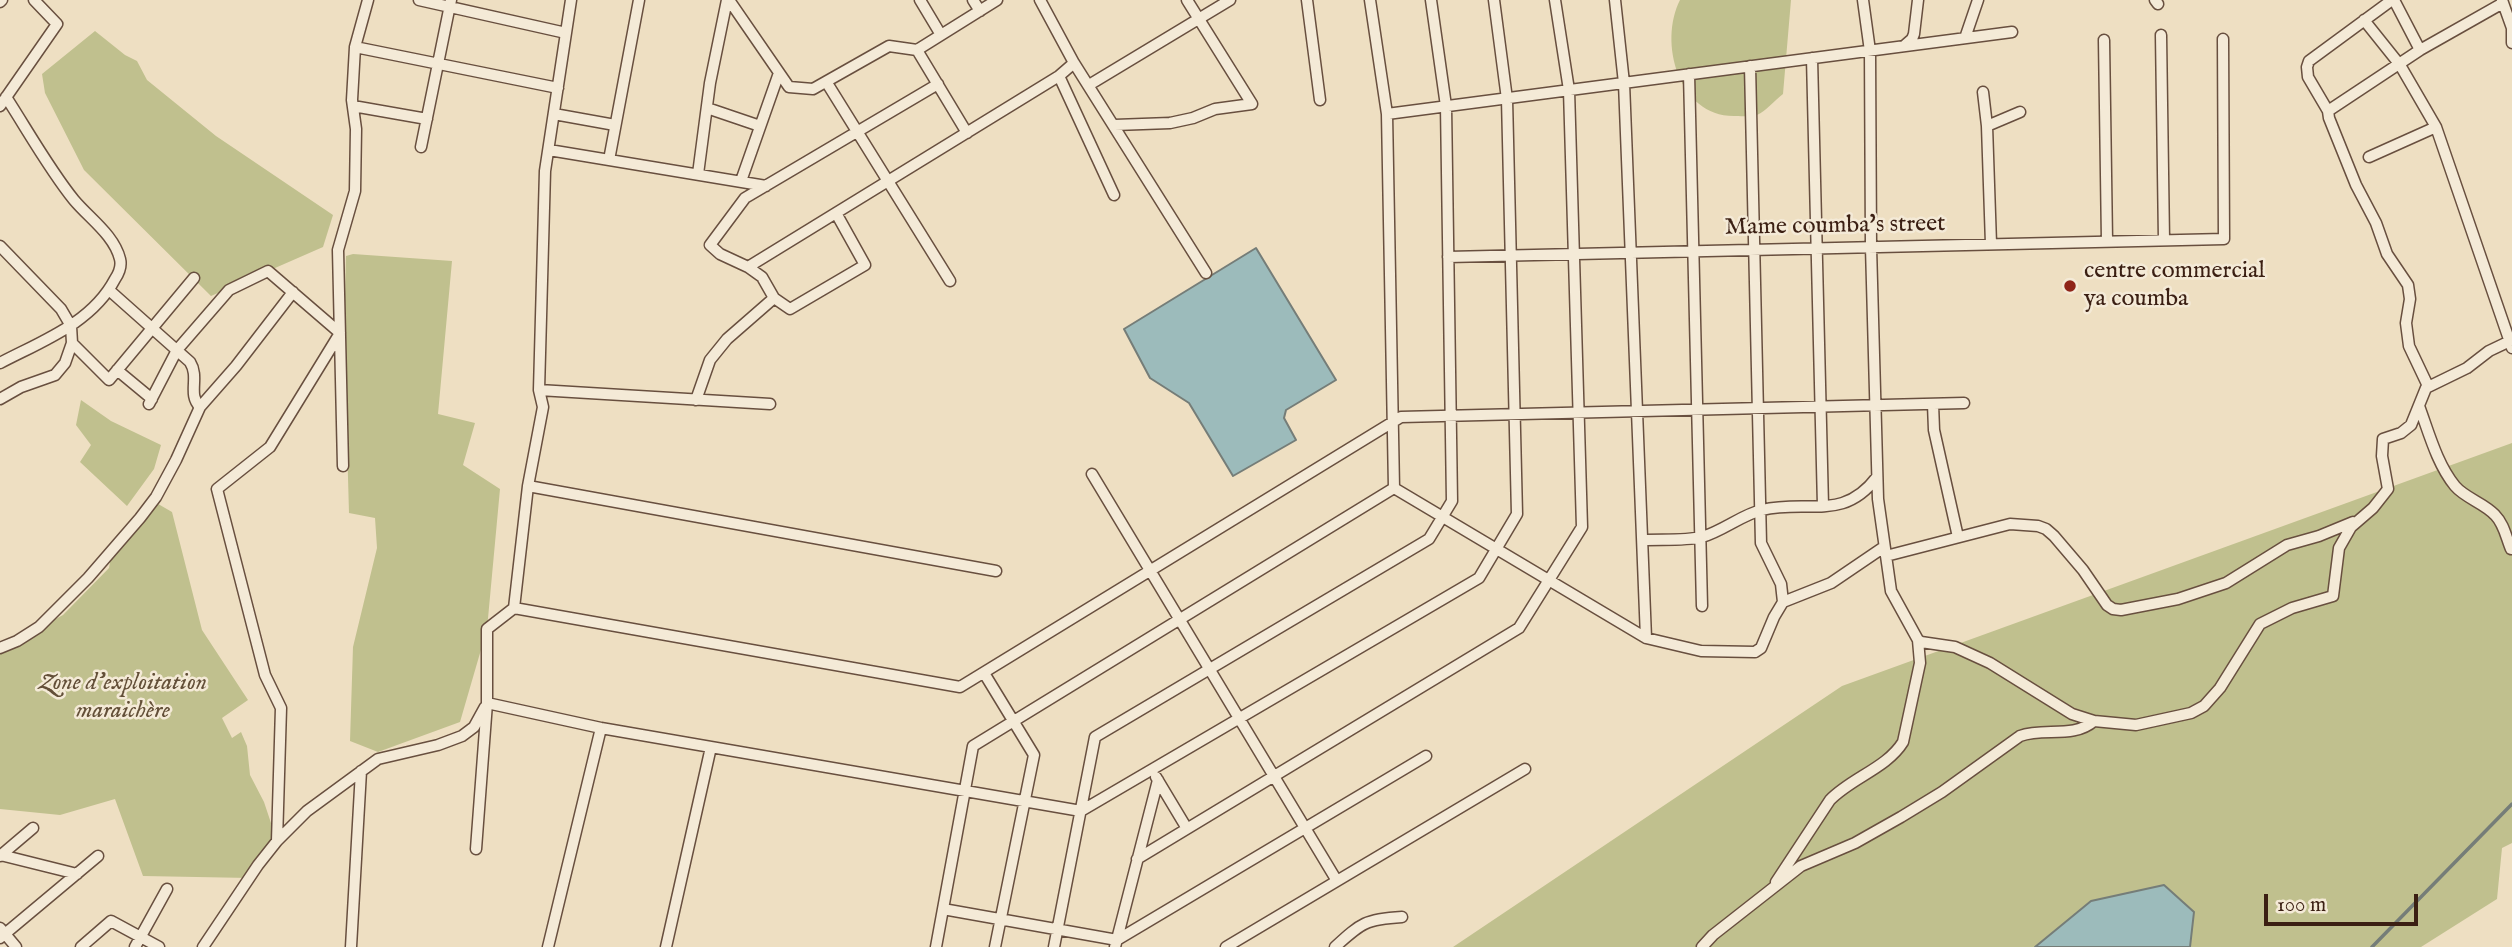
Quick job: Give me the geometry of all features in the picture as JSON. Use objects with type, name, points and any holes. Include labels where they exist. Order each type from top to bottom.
[{"type":"street","points":[[0,363],[72,326],[88,313],[109,290],[120,270],[121,261],[113,244],[74,200],[3,102],[57,24],[34,0]]},
{"type":"street","points":[[343,466],[338,250],[355,191],[355,47],[368,0]]},
{"type":"street","points":[[419,0],[450,3],[566,33]]},
{"type":"street","points":[[476,849],[486,704],[487,629],[514,608],[528,486],[544,407],[540,390],[545,184],[571,0]]},
{"type":"street","points":[[609,160],[639,0]]},
{"type":"street","points":[[728,0],[789,87],[813,89],[889,46],[917,50],[997,0]]},
{"type":"street","points":[[698,174],[706,108],[728,0]]},
{"type":"street","points":[[920,0],[941,35]]},
{"type":"street","points":[[973,0],[980,11]]},
{"type":"street","points":[[1040,0],[1074,63],[1206,272]]},
{"type":"street","points":[[1115,125],[1170,123],[1215,109],[1252,104],[1187,0]]},
{"type":"street","points":[[1089,85],[1230,0]]},
{"type":"street","points":[[1307,0],[1320,100]]},
{"type":"street","points":[[1370,0],[1387,114],[1394,488]]},
{"type":"street","points":[[1054,947],[1095,737],[1429,539],[1452,501],[1446,106],[1432,0]]},
{"type":"street","points":[[486,704],[601,728],[1081,811],[1479,578],[1517,514],[1507,99],[1494,0]]},
{"type":"street","points":[[1138,859],[1186,827],[1519,628],[1582,527],[1569,90],[1556,0]]},
{"type":"street","points":[[1615,0],[1624,83],[1646,638]]},
{"type":"street","points":[[1772,888],[1830,800],[1899,748],[1906,731],[1920,663],[1918,640],[1893,597],[1877,477],[1871,247],[1870,51],[1863,0]]},
{"type":"street","points":[[1904,46],[1914,34],[1918,0]]},
{"type":"street","points":[[1965,38],[1979,0]]},
{"type":"street","points":[[2420,50],[2393,0],[2309,61],[2306,67],[2308,77],[2328,111],[2356,185],[2376,223],[2387,254],[2407,285],[2410,299],[2406,323],[2409,346],[2428,386]]},
{"type":"street","points":[[2328,111],[2420,50],[2503,1],[2511,23],[2512,43]]},
{"type":"street","points":[[421,147],[450,3]]},
{"type":"street","points":[[1918,640],[1963,650],[2001,669],[2057,706],[2094,721],[2136,725],[2191,713],[2204,706],[2220,688],[2260,624],[2292,608],[2333,596],[2339,550],[2351,527],[2373,509],[2388,489],[2382,456],[2383,439],[2403,432],[2413,420],[2428,386],[2467,368],[2489,351],[2511,343],[2436,127],[2400,65],[2364,20]]},
{"type":"street","points":[[1387,114],[2012,32]]},
{"type":"street","points":[[2161,35],[2164,240]]},
{"type":"street","name":"Mame coumba's street","points":[[1448,257],[2224,239],[2223,39]]},
{"type":"street","points":[[2104,40],[2108,241]]},
{"type":"street","points":[[355,47],[558,88]]},
{"type":"street","points":[[917,50],[967,133]]},
{"type":"street","points":[[1812,58],[1823,506]]},
{"type":"street","points":[[748,267],[1059,76],[1074,63]]},
{"type":"street","points":[[1394,488],[1646,638],[1701,651],[1755,652],[1761,648],[1783,602],[1781,584],[1761,543],[1751,66]]},
{"type":"street","points":[[741,181],[779,74]]},
{"type":"street","points":[[1689,74],[1702,606]]},
{"type":"street","points":[[1059,76],[1114,195]]},
{"type":"street","points":[[827,83],[950,281]]},
{"type":"street","points":[[835,213],[865,265],[790,309],[774,298],[762,277],[710,246],[745,198],[938,84]]},
{"type":"street","points":[[1983,92],[1987,126],[1991,244]]},
{"type":"street","points":[[353,106],[427,119]]},
{"type":"street","points":[[706,108],[760,127]]},
{"type":"street","points":[[1987,126],[2020,112]]},
{"type":"street","points":[[554,114],[615,125]]},
{"type":"street","points":[[2369,157],[2436,127]]},
{"type":"street","points":[[548,150],[766,186]]},
{"type":"street","points":[[0,246],[61,309],[72,326],[72,343],[65,363],[55,376],[21,387],[0,399]]},
{"type":"street","points":[[117,370],[150,402],[177,350],[229,290],[268,271],[340,332]]},
{"type":"street","points":[[72,343],[109,380],[194,278]]},
{"type":"street","points":[[109,290],[194,368],[194,396],[200,407]]},
{"type":"street","points":[[1,646],[17,641],[39,627],[93,572],[140,518],[156,497],[176,460],[200,407],[236,366],[293,292]]},
{"type":"street","points":[[696,400],[710,360],[727,339],[774,298]]},
{"type":"street","points":[[277,841],[281,708],[265,675],[217,489],[270,447],[340,332]]},
{"type":"street","points":[[540,390],[770,404]]},
{"type":"street","points":[[514,608],[960,687],[1401,417],[1964,403]]},
{"type":"street","points":[[1933,404],[1934,430],[1958,537]]},
{"type":"street","points":[[2419,405],[2438,456],[2452,482],[2459,490],[2493,512],[2511,549]]},
{"type":"street","points":[[1092,474],[1337,881]]},
{"type":"street","points":[[1643,540],[1700,537],[1761,510],[1836,506],[1860,496],[1877,477]]},
{"type":"street","points":[[528,486],[996,571]]},
{"type":"street","points":[[936,947],[973,746],[1394,488]]},
{"type":"street","points":[[1783,602],[1831,583],[1885,551],[2010,524],[2046,528],[2083,570],[2100,598],[2113,609],[2121,610],[2178,599],[2227,583],[2287,545],[2319,537],[2360,519]]},
{"type":"street","points":[[984,673],[1034,755],[995,947]]},
{"type":"street","points":[[203,947],[277,841],[307,811],[378,759],[438,745],[462,736],[474,727],[486,704]]},
{"type":"street","points":[[1702,947],[1713,935],[1801,866],[1855,843],[1931,798],[2020,736],[2076,731],[2094,721]]},
{"type":"street","points":[[548,947],[601,728]]},
{"type":"street","points":[[666,947],[710,747]]},
{"type":"street","points":[[943,909],[1058,929],[1116,944],[1426,756]]},
{"type":"street","points":[[1226,947],[1525,769]]},
{"type":"street","points":[[1152,770],[1186,827]]},
{"type":"street","points":[[351,947],[360,771]]},
{"type":"street","points":[[1116,944],[1158,780]]},
{"type":"street","points":[[1,855],[33,828]]},
{"type":"street","points":[[1,855],[77,874]]},
{"type":"street","points":[[16,947],[2,933],[98,856]]},
{"type":"street","points":[[135,947],[167,889]]},
{"type":"street","points":[[1335,947],[1366,921],[1402,916]]},
{"type":"street","points":[[87,945],[111,921],[159,947]]},
{"type":"green space","points":[[1680,0],[1791,0],[1783,94],[1764,111],[1752,116],[1716,113],[1700,105],[1687,92],[1678,75],[1673,56],[1671,37]]},
{"type":"green space","points":[[95,31],[137,61],[147,80],[216,136],[333,215],[323,247],[211,296],[84,170],[45,93],[42,74]]},
{"type":"green space","points":[[353,254],[452,261],[438,414],[475,423],[463,465],[500,489],[487,629],[460,722],[378,752],[350,741],[353,647],[377,548],[375,518],[349,513],[344,337],[346,256]]},
{"type":"green space","points":[[81,400],[111,421],[161,445],[154,469],[127,506],[80,462],[91,445],[76,425]]},
{"type":"green space","points":[[2512,443],[2512,843],[2502,848],[2497,899],[2421,947],[1453,947],[1842,686]]},
{"type":"green space","name":"Zone d'exploitation maraichère","points":[[153,501],[172,512],[202,630],[248,700],[222,718],[232,738],[241,732],[247,746],[250,775],[264,802],[277,841],[250,878],[143,876],[115,799],[60,815],[0,809],[0,649],[63,615],[109,568],[112,551]]},
{"type":"water","points":[[1256,248],[1336,380],[1286,410],[1284,418],[1296,440],[1233,476],[1189,403],[1150,378],[1124,329]]},
{"type":"water","points":[[2164,885],[2194,912],[2190,947],[2035,947],[2091,901]]},
{"type":"waterway","points":[[2372,947],[2512,804]]},
{"type":"place","name":"centre commercial ya coumba","points":[[2070,286]]}]
